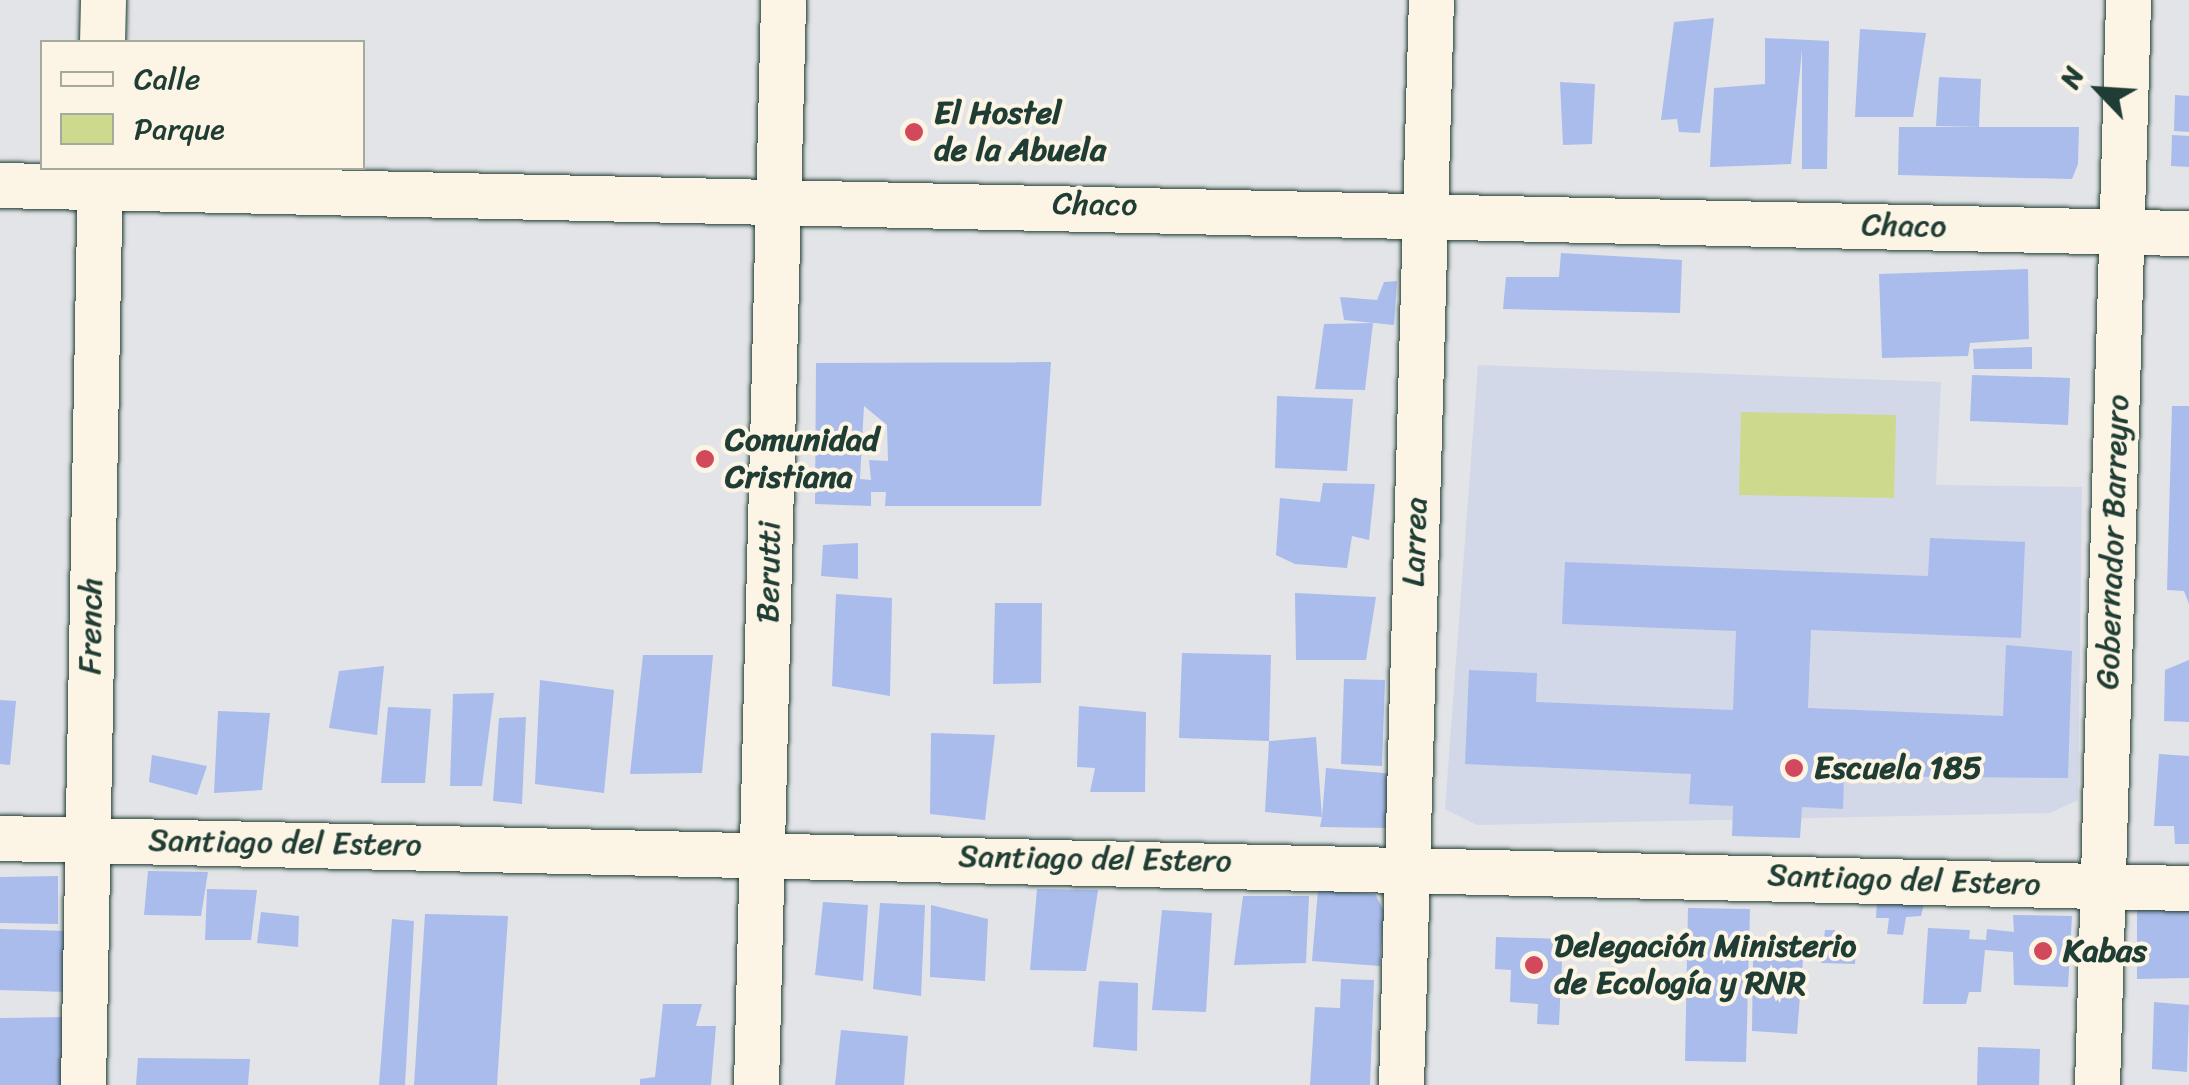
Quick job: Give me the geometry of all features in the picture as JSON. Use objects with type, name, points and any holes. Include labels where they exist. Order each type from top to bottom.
[{"type":"street","points":[[102,40],[103,0]]},
{"type":"street","name":"Berutti","points":[[756,1085],[784,0]]},
{"type":"street","name":"Larrea","points":[[1401,1085],[1431,0]]},
{"type":"street","name":"Gobernador Barreyro","points":[[2098,1085],[2128,0]]},
{"type":"street","name":"Chaco","points":[[0,185],[100,177],[2189,233]]},
{"type":"street","name":"French","points":[[83,1085],[100,177]]},
{"type":"street","name":"Santiago del Estero","points":[[0,838],[762,851],[2189,888]]},
{"type":"shaded area","points":[[1478,365],[1941,382],[1936,485],[2082,487],[2078,800],[2050,813],[1477,825],[1445,809]]},
{"type":"green space","points":[[1741,412],[1896,415],[1894,498],[1739,495]]},
{"type":"building","points":[[1714,18],[1700,133],[1679,132],[1677,119],[1661,120],[1674,22]]},
{"type":"building","points":[[1860,29],[1926,33],[1913,117],[1855,117]]},
{"type":"building","points":[[1765,38],[1829,41],[1827,169],[1802,169],[1802,49],[1791,164],[1710,167],[1714,88],[1765,84]]},
{"type":"building","points":[[1939,77],[1981,79],[1979,127],[1936,126]]},
{"type":"building","points":[[1560,82],[1595,84],[1592,144],[1563,145]]},
{"type":"building","points":[[2175,95],[2189,96],[2189,132],[2174,131]]},
{"type":"building","points":[[1899,127],[2079,127],[2078,164],[2072,179],[1898,175]]},
{"type":"building","points":[[2172,135],[2189,136],[2189,167],[2171,166]]},
{"type":"building","points":[[1561,253],[1682,260],[1680,313],[1503,309],[1506,277],[1559,277]]},
{"type":"building","points":[[2028,269],[2029,339],[1970,343],[1968,356],[1882,358],[1879,274]]},
{"type":"building","points":[[1397,281],[1394,325],[1344,320],[1340,297],[1377,300],[1384,282]]},
{"type":"building","points":[[1373,323],[1365,390],[1315,389],[1324,324]]},
{"type":"building","points":[[2032,347],[2032,369],[1974,369],[1973,349]]},
{"type":"building","points":[[1051,362],[1041,506],[885,506],[886,492],[871,492],[871,506],[815,504],[816,363]],"holes":[[[864,406],[887,425],[888,461],[869,460],[871,480],[860,479]]]},
{"type":"building","points":[[1972,375],[2070,378],[2068,425],[1970,421]]},
{"type":"building","points":[[1277,396],[1353,399],[1347,471],[1275,468]]},
{"type":"building","points":[[2172,406],[2189,406],[2189,604],[2184,591],[2167,590]]},
{"type":"building","points":[[1323,483],[1375,484],[1369,540],[1352,536],[1347,568],[1295,564],[1276,555],[1280,498],[1320,502]]},
{"type":"building","points":[[1930,538],[2025,542],[2021,638],[1811,630],[1808,708],[2003,716],[2006,645],[2072,651],[2068,778],[1844,776],[1843,809],[1802,807],[1800,838],[1732,836],[1733,806],[1689,804],[1691,774],[1465,764],[1469,670],[1537,673],[1536,702],[1733,710],[1736,631],[1562,624],[1565,562],[1928,576]]},
{"type":"building","points":[[858,543],[858,579],[821,576],[823,545]]},
{"type":"building","points":[[1295,593],[1376,597],[1366,660],[1296,660]]},
{"type":"building","points":[[836,594],[892,598],[890,696],[832,686]]},
{"type":"building","points":[[995,603],[1042,603],[1041,683],[993,684]]},
{"type":"building","points":[[1182,653],[1271,655],[1269,741],[1179,738]]},
{"type":"building","points":[[643,655],[713,655],[702,773],[630,774]]},
{"type":"building","points":[[2189,660],[2189,722],[2164,721],[2165,670]]},
{"type":"building","points":[[384,666],[377,735],[329,728],[339,671]]},
{"type":"building","points":[[1344,679],[1385,680],[1382,766],[1341,764]]},
{"type":"building","points":[[540,680],[614,690],[604,793],[535,784]]},
{"type":"building","points":[[494,693],[482,786],[450,786],[453,694]]},
{"type":"building","points":[[0,700],[16,701],[10,765],[0,764]]},
{"type":"building","points":[[1079,706],[1146,712],[1145,792],[1090,792],[1095,768],[1077,767]]},
{"type":"building","points":[[388,707],[431,709],[425,783],[381,783]]},
{"type":"building","points":[[218,711],[270,713],[262,790],[214,793]]},
{"type":"building","points":[[526,717],[522,804],[493,801],[499,718]]},
{"type":"building","points":[[931,733],[995,735],[985,820],[930,814]]},
{"type":"building","points":[[1316,737],[1322,817],[1265,812],[1269,741]]},
{"type":"building","points":[[2159,754],[2189,756],[2189,844],[2175,844],[2174,826],[2154,826]]},
{"type":"building","points":[[152,755],[207,766],[197,795],[149,782]]},
{"type":"building","points":[[1326,768],[1395,774],[1386,828],[1320,827]]},
{"type":"building","points":[[148,871],[208,872],[201,916],[144,915]]},
{"type":"building","points":[[58,876],[58,924],[0,923],[0,877]]},
{"type":"building","points":[[207,889],[257,890],[251,940],[205,940]]},
{"type":"building","points":[[1037,889],[1098,890],[1086,971],[1030,970]]},
{"type":"building","points":[[1318,890],[1375,894],[1384,911],[1380,966],[1312,961]]},
{"type":"building","points":[[1243,896],[1309,896],[1306,963],[1234,965]]},
{"type":"building","points":[[1877,901],[1924,903],[1921,916],[1906,917],[1903,935],[1887,934],[1889,918],[1876,918]]},
{"type":"building","points":[[823,902],[868,905],[863,981],[815,975]]},
{"type":"building","points":[[880,903],[925,905],[921,996],[873,989]]},
{"type":"building","points":[[931,905],[988,919],[985,981],[930,977]]},
{"type":"building","points":[[1688,908],[1750,909],[1746,1062],[1685,1061]]},
{"type":"building","points":[[2137,908],[2189,911],[2189,978],[2137,979]]},
{"type":"building","points":[[1162,910],[1212,913],[1206,1012],[1152,1010]]},
{"type":"building","points":[[261,912],[299,916],[298,947],[257,943]]},
{"type":"building","points":[[425,914],[508,916],[497,1085],[414,1085]]},
{"type":"building","points":[[2013,915],[2072,916],[2068,987],[2014,985],[2013,952],[1985,950],[1981,992],[1969,992],[1966,1004],[1923,1004],[1928,928],[1970,930],[1969,939],[1986,940],[1987,929],[2014,932]]},
{"type":"building","points":[[392,919],[414,921],[405,1085],[379,1085]]},
{"type":"building","points":[[0,929],[67,931],[68,992],[0,990]]},
{"type":"building","points":[[1825,930],[1835,930],[1837,944],[1856,941],[1855,964],[1821,963]]},
{"type":"building","points":[[1496,937],[1563,939],[1559,1025],[1537,1024],[1538,1004],[1510,1002],[1511,970],[1495,969]]},
{"type":"building","points":[[1753,959],[1803,959],[1797,1034],[1752,1031]]},
{"type":"building","points":[[1341,979],[1374,980],[1370,1085],[1310,1085],[1315,1007],[1340,1008]]},
{"type":"building","points":[[1099,981],[1138,983],[1137,1051],[1093,1047]]},
{"type":"building","points":[[2154,1002],[2189,1005],[2187,1072],[2152,1069]]},
{"type":"building","points":[[663,1004],[702,1004],[696,1026],[716,1026],[711,1085],[640,1085],[640,1079],[655,1077]]},
{"type":"building","points":[[67,1017],[63,1085],[0,1085],[0,1018]]},
{"type":"building","points":[[841,1030],[908,1036],[904,1085],[835,1085]]},
{"type":"building","points":[[1978,1047],[2040,1049],[2039,1085],[1977,1085]]},
{"type":"building","points":[[138,1058],[250,1059],[248,1085],[136,1085]]},
{"type":"place","name":"El Hostel de la Abuela","points":[[914,132]]},
{"type":"place","name":"Comunidad Cristiana","points":[[705,459]]},
{"type":"place","name":"Escuela 185","points":[[1794,768]]},
{"type":"place","name":"Kabas","points":[[2043,951]]},
{"type":"place","name":"Delegación Ministerio de Ecología y RNR","points":[[1534,965]]}]
